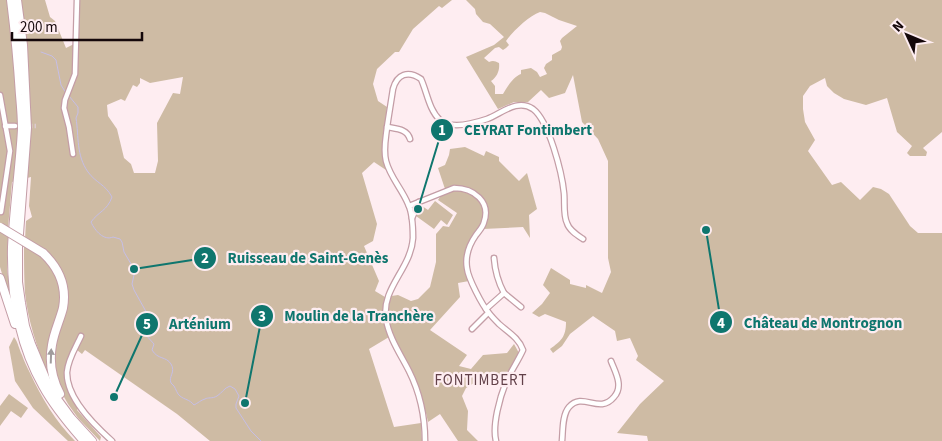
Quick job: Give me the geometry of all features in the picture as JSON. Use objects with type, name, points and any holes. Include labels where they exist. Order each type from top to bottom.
[{"type":"highway","points":[[11,0],[17,48],[22,128],[12,247],[14,301],[22,336],[43,386],[66,420],[84,441]]},
{"type":"highway","points":[[17,0],[23,45],[28,128],[18,247],[18,282],[21,303],[25,326],[46,380],[71,418],[92,441]]},
{"type":"highway","points":[[0,227],[43,253],[51,260],[61,277],[64,295],[52,344],[52,371],[56,386],[64,402],[91,435],[92,441]]},
{"type":"highway","points":[[0,278],[23,350],[32,362]]},
{"type":"street","points":[[72,154],[64,100],[75,74],[77,0]]},
{"type":"street","points":[[425,441],[425,427],[417,388],[390,332],[386,317],[386,307],[390,292],[407,262],[413,240],[412,218],[409,206],[389,171],[385,159],[384,148],[395,82],[403,75],[409,74],[421,79],[435,114],[439,120],[449,125],[457,126],[488,118],[511,106],[525,105],[532,108],[543,122],[555,150],[564,191],[567,224],[583,239]]},
{"type":"street","points":[[0,95],[10,151],[1,212]]},
{"type":"street","points":[[6,126],[15,126]]},
{"type":"street","points":[[387,127],[406,132],[409,134],[410,139]]},
{"type":"street","points":[[409,206],[454,188],[462,188],[475,193],[486,210],[482,228],[467,251],[466,266],[468,275],[487,311],[518,341],[523,350],[506,383],[494,428],[496,441]]},
{"type":"street","points":[[412,218],[418,202]]},
{"type":"street","points":[[494,258],[497,276],[504,293],[521,308]]},
{"type":"street","points":[[472,329],[504,293]]},
{"type":"street","points":[[81,336],[67,371],[70,387],[76,400],[90,420],[112,441]]},
{"type":"street","points":[[562,441],[565,413],[573,404],[583,401],[606,404],[616,394],[619,388],[618,378],[611,361]]},
{"type":"shaded area","points":[[0,0],[45,0],[50,17],[55,21],[66,48],[74,44],[74,0],[452,0],[442,8],[439,6],[413,29],[399,52],[395,52],[377,69],[373,84],[378,101],[387,107],[382,148],[386,170],[374,162],[362,173],[377,224],[373,241],[364,246],[379,281],[375,291],[385,297],[398,295],[411,301],[418,299],[430,287],[436,262],[436,234],[443,226],[449,227],[457,213],[438,200],[445,189],[438,168],[445,165],[450,149],[465,147],[484,156],[486,151],[499,157],[499,161],[519,181],[527,173],[537,209],[529,215],[530,238],[523,227],[483,229],[465,257],[469,281],[458,283],[460,297],[430,330],[467,355],[459,366],[471,369],[483,355],[507,353],[514,344],[519,353],[506,376],[488,374],[466,388],[462,396],[468,411],[467,430],[478,441],[458,441],[440,414],[428,422],[426,413],[389,337],[369,349],[394,427],[421,423],[422,441],[210,441],[177,414],[85,350],[82,354],[77,350],[65,374],[67,388],[79,407],[77,410],[101,437],[100,441],[78,418],[68,404],[59,388],[54,369],[57,339],[62,325],[66,297],[64,281],[25,239],[26,221],[32,217],[29,206],[31,177],[12,182],[8,228],[0,224]],"holes":[[[183,77],[180,94],[173,93],[157,123],[158,161],[155,173],[134,173],[131,164],[124,158],[117,129],[108,116],[107,105],[121,99],[125,101],[133,85],[137,87],[140,83],[140,78],[150,83]]]},
{"type":"shaded area","points":[[466,0],[942,0],[942,132],[923,148],[927,152],[926,156],[910,156],[907,153],[912,146],[897,132],[887,98],[866,105],[844,99],[827,86],[825,78],[810,86],[803,96],[803,109],[805,122],[815,140],[808,151],[832,185],[841,182],[860,200],[873,187],[881,189],[889,194],[910,226],[918,233],[942,233],[942,441],[648,441],[647,436],[617,433],[640,404],[664,381],[636,360],[638,356],[630,338],[617,341],[615,331],[593,316],[570,334],[562,346],[553,353],[550,349],[562,338],[566,322],[545,314],[539,317],[532,313],[550,293],[543,285],[551,268],[570,280],[570,284],[586,288],[586,285],[602,293],[611,272],[608,258],[608,161],[598,139],[582,122],[573,75],[565,93],[549,98],[541,90],[528,102],[514,102],[498,109],[466,57],[494,45],[504,37],[490,24],[483,22],[476,14],[475,9]],"holes":[[[540,12],[577,26],[560,41],[561,50],[552,55],[552,60],[544,68],[547,74],[540,77],[531,68],[521,70],[521,74],[508,85],[503,94],[495,94],[495,86],[491,81],[498,73],[499,63],[489,62],[484,58],[495,48],[499,47],[503,50],[506,48],[509,45],[506,41],[526,20]]]},
{"type":"shaded area","points":[[435,201],[453,215],[447,225],[441,220],[434,229],[416,216],[422,206],[428,210]]},
{"type":"shaded area","points":[[0,231],[8,236],[7,270],[10,290],[7,290],[0,267]]},
{"type":"shaded area","points":[[24,246],[48,261],[55,272],[60,288],[59,314],[50,373],[48,374],[28,314],[25,293]]},
{"type":"shaded area","points":[[14,337],[44,400],[75,441],[68,441],[33,408],[15,381],[9,347]]},
{"type":"shaded area","points":[[9,394],[28,408],[21,418],[11,411],[0,426],[0,406]]},
{"type":"waterway","points":[[41,52],[52,56],[56,60],[61,85],[66,93]]},
{"type":"waterway","points":[[69,96],[78,107],[76,118],[81,159],[91,176],[112,197],[108,205],[91,222],[97,232],[106,238],[113,237],[120,239],[122,242],[124,252],[134,269],[132,284],[134,290],[149,317],[143,328],[145,334],[154,344],[152,350],[171,364],[173,370],[170,379],[171,383],[179,395],[194,405],[206,398],[217,396],[230,386],[235,389],[239,396],[236,408],[251,431],[261,441]]},
{"type":"tunnel","points":[[15,126],[36,126]]},
{"type":"place","name":"CEYRAT Fontimbert","points":[[418,209]]},
{"type":"place","name":"Château de Montrognon","points":[[706,230]]},
{"type":"place","name":"Ruisseau de Saint-Genès","points":[[134,269]]},
{"type":"place","name":"Arténium","points":[[114,397]]},
{"type":"place","name":"Moulin de la Tranchère","points":[[245,403]]},
{"type":"district","name":"FONTIMBERT","points":[[481,380]]}]
